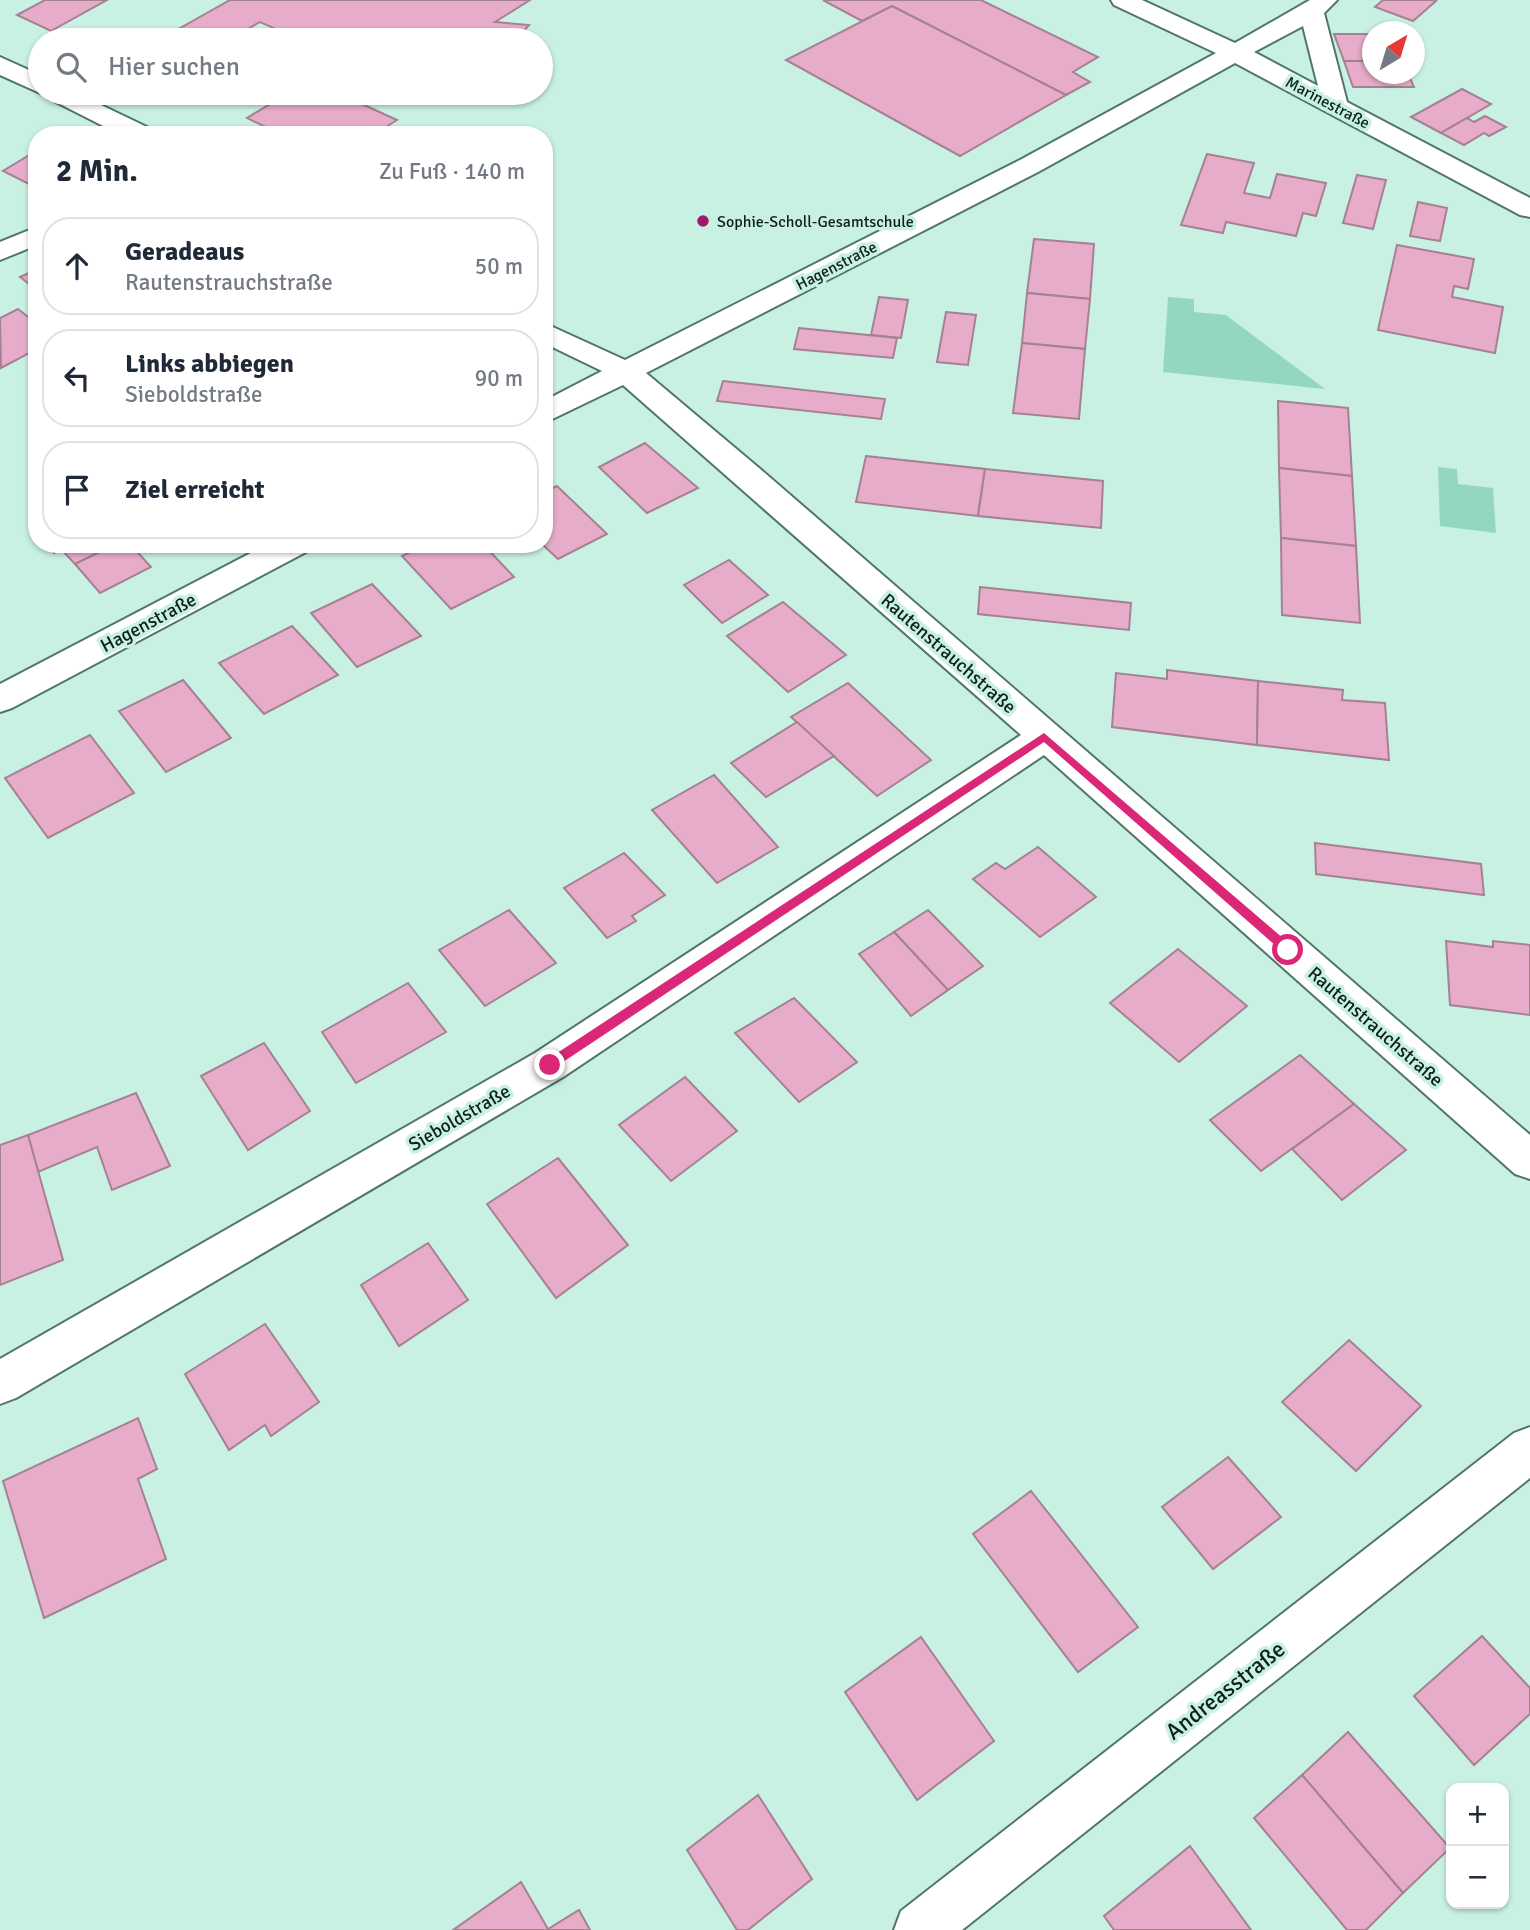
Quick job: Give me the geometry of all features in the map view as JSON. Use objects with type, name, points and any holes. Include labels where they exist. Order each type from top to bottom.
[{"type":"street","name":"Marinestraße","points":[[1123,0],[1236,53],[1530,209]]},
{"type":"street","name":"Hagenstraße","points":[[553,409],[1029,166],[1318,5]]},
{"type":"street","points":[[1318,5],[1335,104]]},
{"type":"street","points":[[0,65],[28,79]]},
{"type":"street","points":[[81,105],[124,126]]},
{"type":"street","points":[[0,252],[28,239]]},
{"type":"street","name":"Rautenstrauchstraße","points":[[553,336],[625,371],[748,475],[1530,1161]]},
{"type":"street","name":"Hagenstraße","points":[[0,699],[278,553]]},
{"type":"street","name":"Sieboldstraße","points":[[0,1383],[550,1065],[1044,737]]},
{"type":"street","name":"Andreasstraße","points":[[920,1930],[1530,1450]]},
{"type":"green space","points":[[1168,297],[1194,299],[1194,312],[1226,315],[1325,389],[1163,372]]},
{"type":"green space","points":[[1438,467],[1457,469],[1458,484],[1493,488],[1496,533],[1440,526]]},
{"type":"building","points":[[45,0],[107,0],[56,28],[45,28],[17,15]]},
{"type":"building","points":[[230,0],[530,0],[495,22],[529,25],[526,28],[274,28],[260,22],[249,28],[180,28]]},
{"type":"building","points":[[823,0],[981,0],[1098,57],[1073,72],[1090,82],[1066,95],[892,6],[862,21]]},
{"type":"building","points":[[1383,0],[1436,1],[1413,21],[1375,7]]},
{"type":"building","points":[[892,6],[1066,95],[960,156],[786,60]]},
{"type":"building","points":[[1334,34],[1362,34],[1362,61],[1344,61]]},
{"type":"building","points":[[1344,61],[1362,61],[1362,84],[1413,84],[1414,87],[1353,87]]},
{"type":"building","points":[[1462,89],[1491,104],[1441,133],[1411,117]]},
{"type":"building","points":[[268,105],[364,105],[397,120],[387,126],[263,126],[247,118]]},
{"type":"building","points":[[1485,116],[1506,127],[1489,136],[1484,133],[1464,145],[1441,133],[1467,118],[1474,122]]},
{"type":"building","points":[[1207,154],[1254,163],[1244,193],[1270,198],[1277,174],[1326,183],[1316,216],[1303,213],[1296,236],[1226,222],[1223,233],[1181,225]]},
{"type":"building","points":[[28,156],[28,184],[3,171]]},
{"type":"building","points":[[1357,175],[1386,180],[1373,229],[1343,223]]},
{"type":"building","points":[[1418,202],[1447,208],[1440,241],[1410,236]]},
{"type":"building","points":[[1034,239],[1094,244],[1090,299],[1027,293]]},
{"type":"building","points":[[1397,245],[1474,259],[1468,289],[1454,286],[1452,297],[1503,307],[1495,353],[1378,330]]},
{"type":"building","points":[[28,273],[28,283],[20,277]]},
{"type":"building","points":[[1027,293],[1090,299],[1085,349],[1022,343]]},
{"type":"building","points":[[879,297],[908,300],[901,338],[871,335]]},
{"type":"building","points":[[18,309],[28,317],[28,354],[1,368],[0,318]]},
{"type":"building","points":[[946,312],[976,315],[968,365],[937,362]]},
{"type":"building","points":[[799,328],[897,338],[893,358],[794,349]]},
{"type":"building","points":[[1022,343],[1085,349],[1079,419],[1013,413]]},
{"type":"building","points":[[723,381],[885,399],[881,419],[717,401]]},
{"type":"building","points":[[1278,401],[1348,408],[1352,476],[1279,468]]},
{"type":"building","points":[[645,443],[698,488],[647,513],[599,467]]},
{"type":"building","points":[[866,456],[985,469],[978,516],[856,502]]},
{"type":"building","points":[[1279,468],[1352,476],[1356,546],[1281,538]]},
{"type":"building","points":[[985,469],[1103,481],[1101,528],[978,516]]},
{"type":"building","points":[[557,486],[607,534],[558,559],[552,553],[553,488]]},
{"type":"building","points":[[1281,538],[1356,546],[1360,623],[1282,615]]},
{"type":"building","points":[[65,553],[98,553],[75,564]]},
{"type":"building","points":[[98,553],[138,553],[151,567],[100,593],[75,564]]},
{"type":"building","points":[[408,553],[491,553],[514,577],[451,609],[402,556]]},
{"type":"building","points":[[729,560],[768,595],[722,623],[684,585]]},
{"type":"building","points":[[372,584],[421,636],[357,667],[311,613]]},
{"type":"building","points":[[980,587],[1131,603],[1129,630],[978,614]]},
{"type":"building","points":[[783,602],[846,655],[788,692],[727,636]]},
{"type":"building","points":[[292,626],[338,675],[264,714],[219,663]]},
{"type":"building","points":[[1167,670],[1258,681],[1257,745],[1112,727],[1116,673],[1167,679]]},
{"type":"building","points":[[183,680],[231,738],[166,772],[119,711]]},
{"type":"building","points":[[1258,681],[1343,690],[1342,700],[1385,703],[1389,760],[1257,745]]},
{"type":"building","points":[[848,683],[931,760],[877,796],[791,717]]},
{"type":"building","points":[[797,722],[834,756],[766,797],[731,763]]},
{"type":"building","points":[[90,735],[134,793],[48,838],[5,778]]},
{"type":"building","points":[[714,775],[778,847],[717,883],[652,810]]},
{"type":"building","points":[[1315,843],[1481,864],[1484,895],[1316,874]]},
{"type":"building","points":[[1038,847],[1096,897],[1040,937],[973,879],[996,863],[1005,869]]},
{"type":"building","points":[[624,853],[665,895],[632,916],[636,921],[607,938],[564,888]]},
{"type":"building","points":[[509,910],[556,963],[485,1006],[439,950]]},
{"type":"building","points":[[928,910],[983,966],[948,990],[894,932]]},
{"type":"building","points":[[894,932],[948,990],[911,1016],[859,954]]},
{"type":"building","points":[[1446,941],[1493,947],[1493,941],[1530,945],[1530,1015],[1450,1005]]},
{"type":"building","points":[[1178,949],[1247,1006],[1179,1062],[1110,1003]]},
{"type":"building","points":[[408,983],[446,1032],[356,1083],[322,1032]]},
{"type":"building","points":[[794,998],[857,1062],[799,1102],[735,1033]]},
{"type":"building","points":[[264,1043],[310,1111],[248,1150],[201,1076]]},
{"type":"building","points":[[1300,1055],[1354,1104],[1261,1171],[1210,1120]]},
{"type":"building","points":[[685,1077],[737,1131],[671,1181],[619,1125]]},
{"type":"building","points":[[136,1093],[170,1166],[112,1190],[97,1147],[38,1172],[28,1135]]},
{"type":"building","points":[[1354,1104],[1406,1150],[1342,1200],[1292,1149]]},
{"type":"building","points":[[28,1135],[63,1260],[0,1285],[0,1145]]},
{"type":"building","points":[[558,1158],[628,1245],[556,1298],[487,1204]]},
{"type":"building","points":[[428,1243],[468,1300],[399,1346],[361,1285]]},
{"type":"building","points":[[265,1324],[319,1402],[271,1436],[265,1425],[229,1450],[185,1374]]},
{"type":"building","points":[[1349,1340],[1421,1406],[1356,1471],[1282,1402]]},
{"type":"building","points":[[138,1418],[157,1469],[138,1479],[166,1559],[44,1618],[3,1481]]},
{"type":"building","points":[[1228,1457],[1281,1517],[1213,1569],[1162,1507]]},
{"type":"building","points":[[1031,1491],[1138,1627],[1078,1672],[973,1534]]},
{"type":"building","points":[[1482,1636],[1530,1688],[1530,1714],[1474,1765],[1414,1696]]},
{"type":"building","points":[[921,1637],[994,1741],[917,1800],[845,1692]]},
{"type":"building","points":[[1348,1732],[1446,1843],[1446,1852],[1403,1893],[1302,1775]]},
{"type":"building","points":[[1302,1775],[1403,1893],[1366,1930],[1347,1930],[1254,1818]]},
{"type":"building","points":[[758,1795],[812,1879],[748,1930],[737,1930],[687,1850]]},
{"type":"building","points":[[1190,1846],[1251,1930],[1114,1930],[1104,1916]]},
{"type":"building","points":[[521,1882],[548,1929],[579,1910],[590,1930],[453,1930]]},
{"type":"place","name":"Sophie-Scholl-Gesamtschule","points":[[703,221]]},
{"type":"route","points":[[550,1065],[1044,737],[1288,950]]}]
